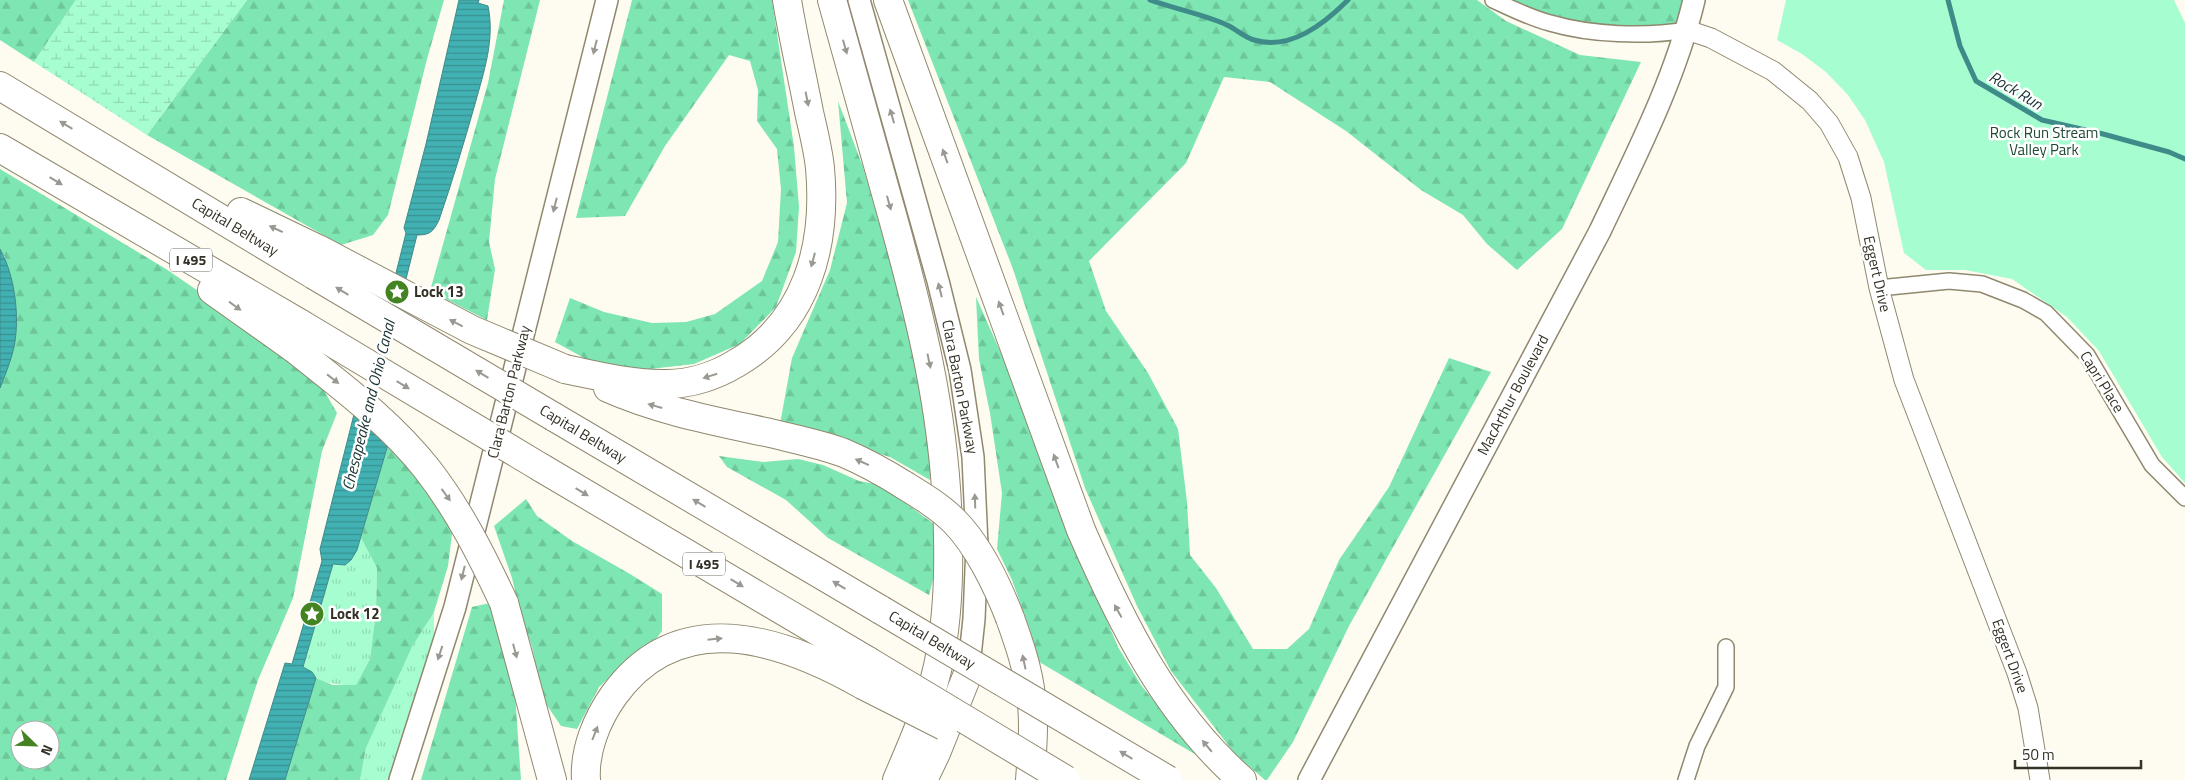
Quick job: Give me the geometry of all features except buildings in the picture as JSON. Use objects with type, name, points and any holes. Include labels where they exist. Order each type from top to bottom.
[{"type":"highway","points":[[565,369],[638,383],[668,384],[694,381],[722,372],[749,356],[771,338],[789,316],[803,293],[820,231],[820,166],[787,0]]},
{"type":"highway","points":[[832,0],[916,297],[942,441],[948,526],[945,621],[938,665],[927,704],[897,780]]},
{"type":"highway","points":[[888,0],[1081,530],[1110,597],[1142,654],[1179,713],[1217,758],[1242,780]]},
{"type":"highway","points":[[0,86],[108,150],[317,262],[638,401],[843,453],[874,467],[943,511],[964,532],[995,584],[1010,618],[1022,653],[1031,696],[1033,742],[1030,780]]},
{"type":"highway","points":[[0,148],[81,196],[298,336],[353,395],[397,435],[427,469],[465,525],[504,603],[552,780]]},
{"type":"highway","name":"Capital Beltway","points":[[317,262],[554,417],[1168,780]]},
{"type":"highway","name":"I 495","points":[[298,336],[540,467],[866,673],[1066,780]]},
{"type":"highway","points":[[586,780],[593,735],[606,707],[624,682],[646,662],[671,648],[701,640],[726,638],[758,641],[789,649],[826,664],[866,673],[1050,780]]},
{"type":"highway","points":[[923,780],[969,671]]},
{"type":"highway","points":[[533,712],[534,780]]},
{"type":"main road","name":"Clara Barton Parkway","points":[[400,780],[455,607],[606,0]]},
{"type":"main road","name":"Clara Barton Parkway","points":[[859,0],[938,281],[960,370],[974,458],[977,545],[969,671],[961,712],[933,780]]},
{"type":"main road","name":"MacArthur Boulevard","points":[[1308,780],[1600,231],[1642,142],[1687,30],[1694,0]]},
{"type":"street","name":"Eggert Drive","points":[[1493,0],[1548,23],[1588,32],[1668,33],[1687,30],[1711,38],[1773,71],[1810,101],[1829,123],[1848,157],[1861,198],[1879,288],[1904,380],[2017,673],[2028,708],[2040,780]]},
{"type":"street","name":"Capri Place","points":[[1879,288],[1949,281],[1982,284],[2023,300],[2046,313],[2087,354],[2152,465],[2185,498]]},
{"type":"street","points":[[1686,780],[1697,746],[1726,688],[1726,647]]},
{"type":"green space","points":[[0,0],[76,0],[34,62],[0,40]]},
{"type":"green space","points":[[76,0],[247,0],[147,135],[34,62]]},
{"type":"green space","points":[[247,0],[444,0],[427,59],[388,215],[373,235],[341,245],[147,135]]},
{"type":"green space","points":[[504,0],[540,0],[495,179],[489,242],[495,269],[487,320],[430,291],[488,83]]},
{"type":"green space","points":[[632,0],[772,0],[794,147],[799,207],[796,252],[776,307],[740,344],[694,364],[641,370],[586,359],[555,342],[570,298],[604,312],[652,323],[686,322],[715,314],[762,281],[778,242],[781,189],[777,149],[757,121],[758,90],[750,61],[729,55],[665,146],[625,216],[576,218]]},
{"type":"green space","points":[[908,0],[1477,0],[1506,21],[1580,55],[1641,62],[1562,229],[1517,270],[1487,244],[1463,215],[1421,190],[1346,131],[1270,82],[1224,77],[1186,163],[1089,261],[1106,311],[1148,373],[1178,429],[1187,502],[1190,555],[1216,588],[1253,649],[1287,649],[1309,629],[1339,560],[1389,487],[1449,358],[1491,372],[1349,626],[1293,742],[1267,780],[1235,754],[1171,671],[1137,606],[1085,488],[1013,269]]},
{"type":"green space","points":[[1493,0],[1699,0],[1687,30],[1588,32]]},
{"type":"green space","name":"Rock Run Stream Valley Park","points":[[1786,0],[2174,0],[2185,23],[2185,483],[2162,457],[2099,351],[2067,317],[2012,279],[1965,270],[1926,270],[1904,253],[1884,162],[1865,120],[1848,95],[1826,72],[1802,54],[1777,40]]},
{"type":"green space","points":[[838,101],[863,167],[907,320],[933,456],[930,480],[890,457],[780,424],[792,358],[830,270],[847,203]]},
{"type":"green space","points":[[0,169],[166,269],[311,368],[337,413],[322,451],[293,598],[258,680],[226,780],[0,780],[0,388],[14,346],[5,257],[0,249]]},
{"type":"green space","points":[[976,297],[1020,396],[1065,520],[1118,647],[1141,685],[1198,756],[1036,660],[1030,630],[1012,580],[997,549],[1002,493],[990,413],[979,359]]},
{"type":"green space","points":[[389,441],[453,526],[448,566],[434,612],[412,647],[366,748],[360,780],[285,780],[316,678],[333,685],[356,685],[370,659],[376,612],[377,568],[361,538]]},
{"type":"green space","points":[[719,456],[763,462],[798,459],[823,465],[859,481],[881,485],[938,527],[938,562],[929,595],[828,538],[786,500],[727,467]]},
{"type":"green space","points":[[526,499],[537,516],[572,541],[662,594],[662,631],[653,643],[625,663],[599,687],[577,729],[561,726],[542,698],[532,647],[521,616],[512,578],[494,526]]},
{"type":"green space","points":[[361,538],[377,568],[376,612],[370,659],[356,685],[333,684],[319,679],[303,668],[333,564],[345,565],[357,550]]},
{"type":"green space","points":[[490,603],[514,679],[521,780],[421,780],[472,607]]},
{"type":"green space","points":[[434,612],[434,637],[390,780],[360,780],[366,748],[412,647]]},
{"type":"water","name":"Chesapeake and Ohio Canal","points":[[459,0],[479,0],[478,3],[488,6],[490,31],[488,55],[467,133],[439,220],[431,232],[417,235],[388,351],[389,441],[357,550],[351,560],[345,565],[333,564],[303,667],[312,672],[316,678],[285,780],[249,780],[285,663],[292,664],[322,561],[320,549],[370,351],[377,349],[406,233],[404,228],[426,144]]},
{"type":"water","points":[[0,249],[13,284],[16,335],[13,352],[0,388]]},
{"type":"pier","points":[[393,274],[408,282],[390,351],[398,360],[407,390],[392,441],[354,406],[368,350],[375,347]]},
{"type":"waterway","name":"Rock Run","points":[[1150,0],[1218,21],[1250,39],[1267,42],[1280,42],[1306,33],[1328,18],[1348,0]]},
{"type":"waterway","name":"Rock Run","points":[[1948,0],[1960,46],[1976,81],[2042,120],[2103,134],[2169,152],[2185,159]]},
{"type":"place","name":"Lock 13","points":[[397,292]]},
{"type":"place","name":"Lock 12","points":[[312,614]]}]
